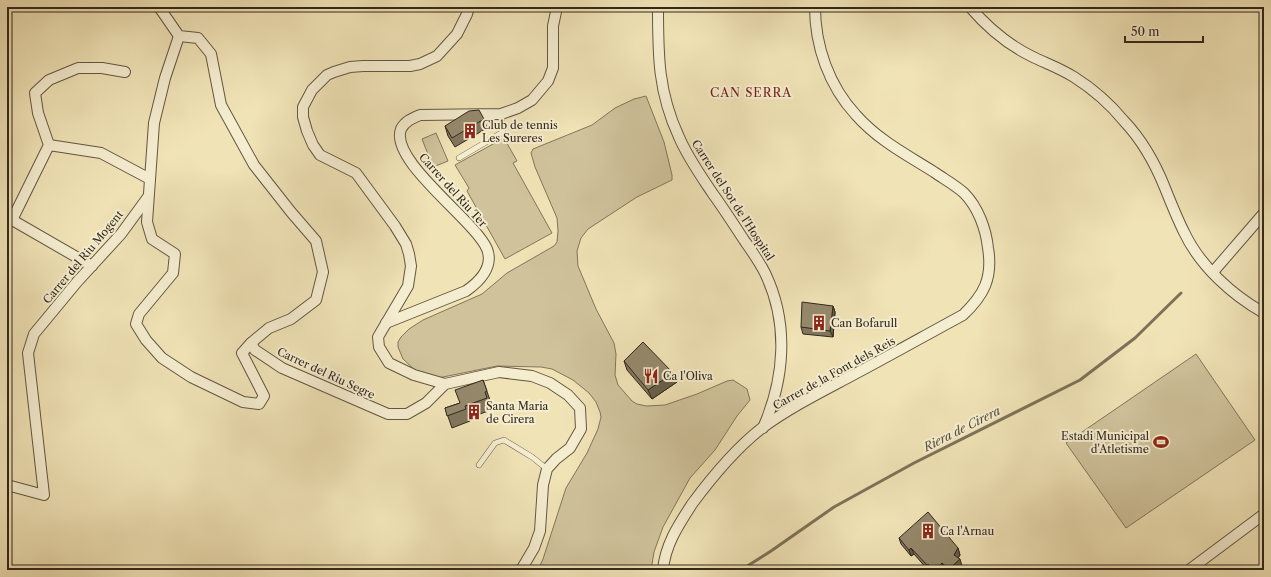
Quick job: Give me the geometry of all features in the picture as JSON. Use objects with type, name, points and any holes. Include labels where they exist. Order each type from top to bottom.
[{"type":"street","points":[[159,7],[179,36],[198,38],[211,54],[221,105],[254,164],[291,212],[316,241],[323,272],[316,300],[291,319],[269,328],[250,343],[242,353],[264,396],[259,404],[243,402],[191,377],[162,358],[146,340],[136,324],[139,314],[173,273],[175,254],[152,239],[147,222],[154,123],[165,78],[179,36]]},
{"type":"street","points":[[469,7],[457,34],[437,56],[420,64],[410,66],[350,67],[334,72],[323,78],[312,90],[303,107],[303,117],[313,146],[320,155],[356,173],[395,226],[406,244],[411,266],[408,286],[401,301],[386,322],[378,337],[379,347],[390,363],[414,375],[445,384],[499,372],[532,376],[550,384],[568,395],[580,408],[581,429],[570,448],[556,459],[547,469],[543,485],[540,531],[534,548],[522,570]]},
{"type":"street","name":"Carrer del Riu Ter","points":[[386,322],[466,291],[476,285],[487,268],[489,258],[487,249],[480,237],[411,162],[401,140],[400,134],[402,128],[406,122],[420,115],[501,114],[518,108],[532,100],[548,81],[553,68],[553,26],[557,7]]},
{"type":"street","name":"Carrer del Sot de l'Hospital","points":[[658,7],[659,67],[662,85],[672,122],[693,164],[765,272],[778,306],[782,336],[781,364],[774,398],[763,428]]},
{"type":"street","name":"Carrer de la Font dels Reis","points":[[663,570],[665,555],[673,535],[686,514],[727,461],[763,428],[803,402],[963,315],[982,293],[987,282],[990,269],[990,255],[984,229],[979,216],[964,194],[952,184],[879,138],[860,120],[846,103],[833,80],[820,50],[816,33],[815,7]]},
{"type":"street","points":[[970,7],[981,20],[1004,40],[1027,54],[1074,77],[1099,96],[1125,121],[1139,140],[1156,168],[1184,234],[1194,250],[1213,272],[1237,295],[1264,313]]},
{"type":"street","points":[[92,266],[10,218],[50,145],[38,114],[35,94],[49,80],[78,68],[102,68],[125,72]]},
{"type":"street","points":[[50,145],[101,153],[150,178]]},
{"type":"street","name":"Carrer del Riu Mogent","points":[[7,485],[44,495],[28,353],[34,334],[121,234],[148,197]]},
{"type":"street","points":[[1213,272],[1264,213]]},
{"type":"street","name":"Carrer del Riu Segre","points":[[250,343],[255,350],[282,368],[388,414],[407,414],[426,404],[445,384]]},
{"type":"street","points":[[1189,570],[1264,514]]},
{"type":"lane","points":[[459,158],[503,132],[501,114]]},
{"type":"lane","points":[[479,465],[495,443],[504,440],[547,469]]},
{"type":"shaded area","points":[[646,96],[664,142],[672,180],[637,197],[588,229],[581,238],[577,251],[578,266],[596,309],[614,343],[616,354],[615,375],[618,385],[632,401],[646,406],[665,405],[733,380],[747,389],[750,400],[737,416],[715,450],[690,478],[663,527],[654,552],[651,570],[538,570],[566,488],[587,453],[598,429],[601,417],[596,402],[589,393],[573,380],[552,369],[541,367],[497,366],[437,378],[416,371],[403,359],[398,347],[398,342],[409,329],[423,320],[482,294],[507,273],[554,246],[557,242],[557,218],[535,167],[531,153],[533,149],[592,125],[615,108],[634,99]]},
{"type":"shaded area","points":[[436,133],[448,161],[433,167],[422,139]]},
{"type":"shaded area","points":[[504,138],[517,161],[513,163],[552,233],[505,259],[467,191],[469,188],[455,165]]},
{"type":"shaded area","name":"Estadi Municipal d'Atletisme","points":[[1196,354],[1255,440],[1126,528],[1066,443]]},
{"type":"building","points":[[479,110],[484,119],[452,138],[445,126],[469,111]]},
{"type":"building","name":"Can Bofarull","points":[[802,302],[833,306],[830,331],[801,327]]},
{"type":"building","name":"Ca l'Oliva","points":[[643,342],[673,373],[648,390],[624,361]]},
{"type":"building","points":[[483,380],[487,391],[485,392],[487,398],[465,406],[466,409],[447,416],[445,408],[460,403],[455,390]]},
{"type":"building","name":"Ca l'Arnau","points":[[928,512],[958,548],[954,555],[960,559],[949,569],[942,563],[934,570],[928,564],[927,565],[911,548],[909,550],[899,538]]},
{"type":"waterway","name":"Riera de Cirera","points":[[741,570],[834,507],[914,463],[1080,380],[1135,338],[1181,293]]},
{"type":"place","name":"Club de tennis Les Sureres","points":[[470,131]]},
{"type":"place","name":"Can Bofarull","points":[[819,323]]},
{"type":"place","name":"Ca l'Oliva","points":[[651,376]]},
{"type":"place","name":"Santa Maria de Cirera","points":[[474,412]]},
{"type":"place","name":"Estadi Municipal d'Atletisme","points":[[1161,442]]},
{"type":"place","name":"Ca l'Arnau","points":[[928,531]]},
{"type":"district","name":"CAN SERRA","points":[[751,93]]}]
